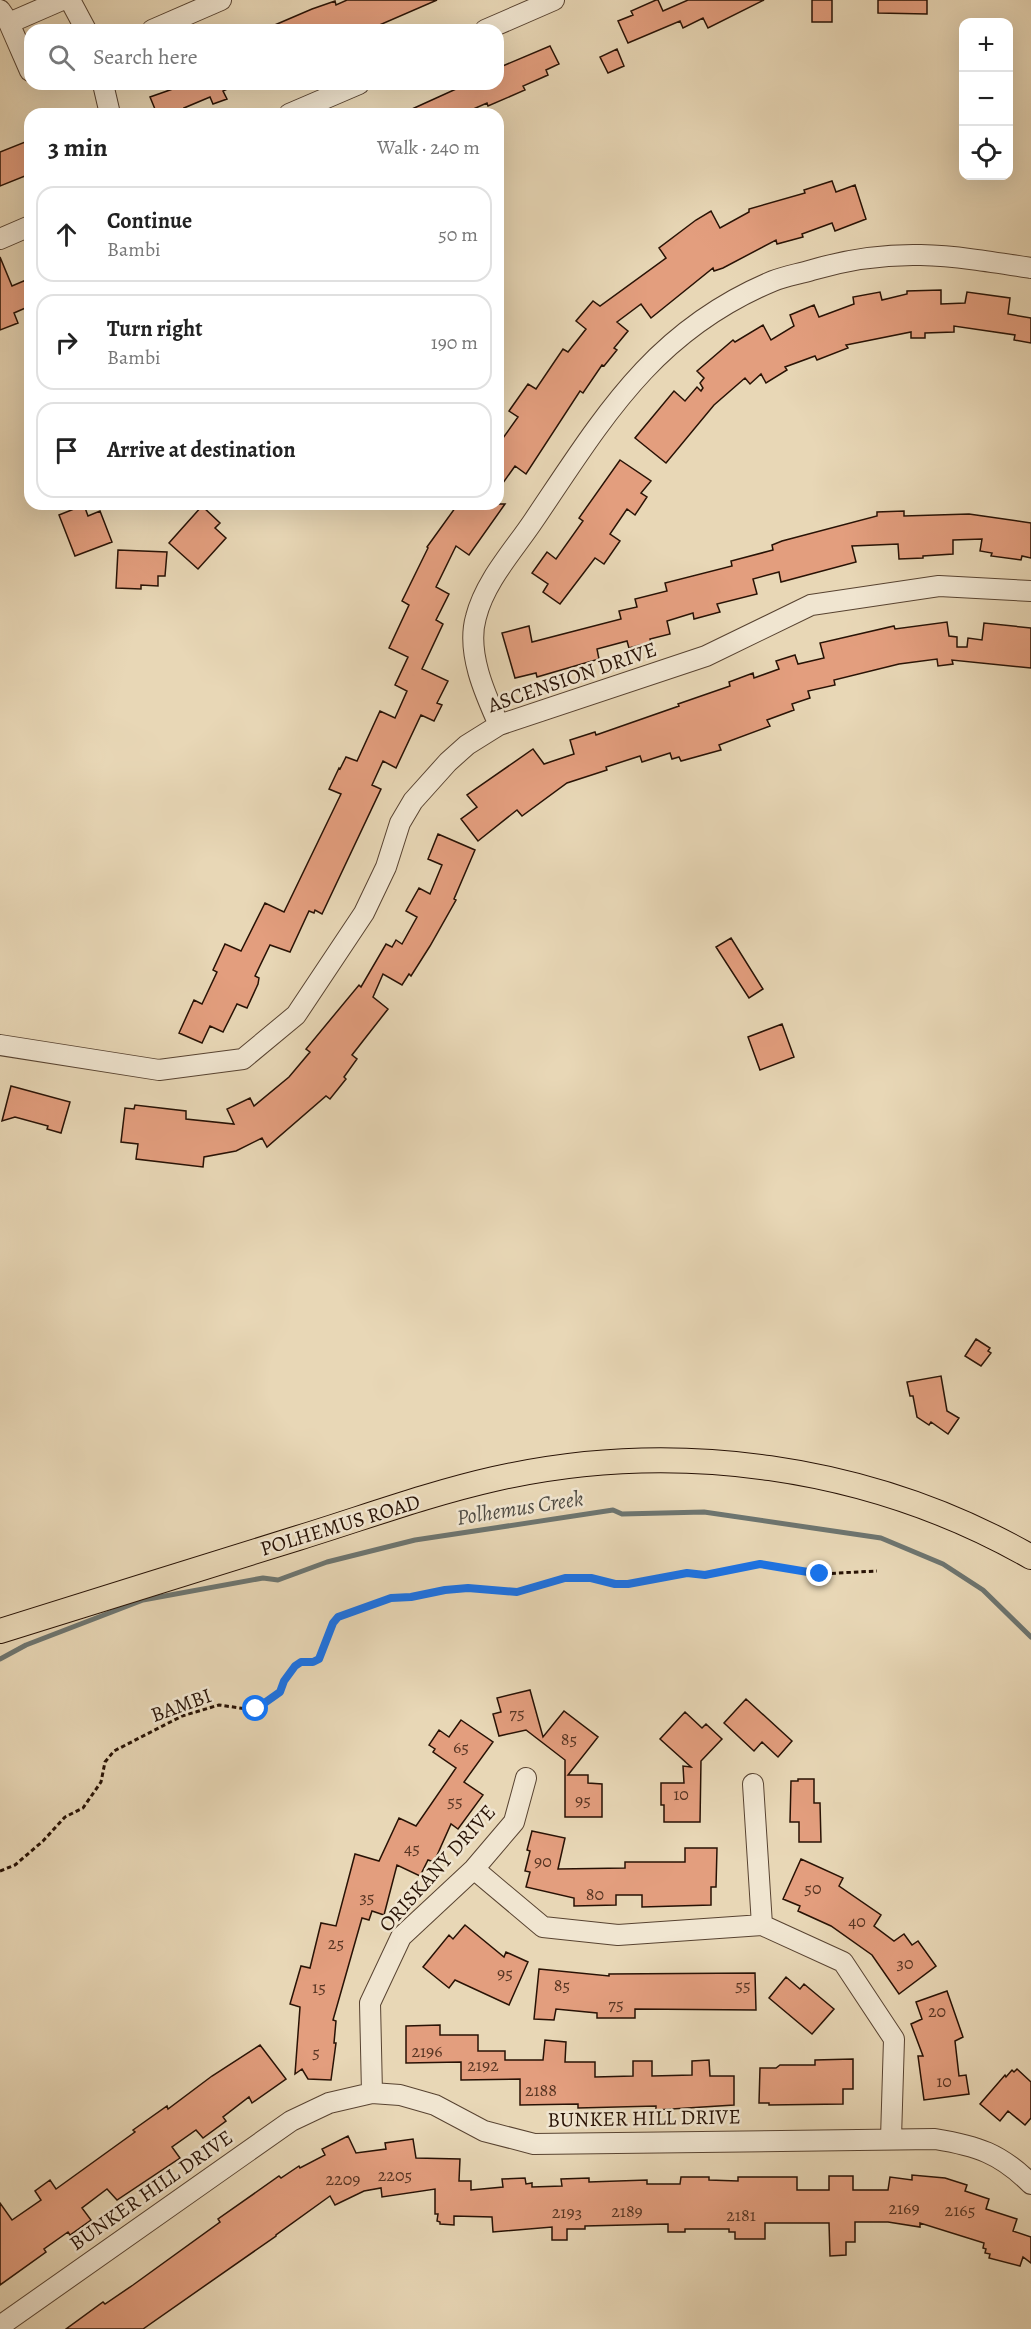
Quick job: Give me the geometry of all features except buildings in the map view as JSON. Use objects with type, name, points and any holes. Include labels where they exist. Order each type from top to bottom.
[{"type":"main road","name":"POLHEMUS ROAD","points":[[0,1631],[454,1490],[533,1471],[608,1462],[647,1460],[719,1462],[819,1476],[883,1493],[934,1511],[974,1527],[1031,1557]]},
{"type":"street","points":[[0,5],[6,0]]},
{"type":"street","points":[[24,58],[4,16],[62,0]]},
{"type":"street","points":[[70,0],[83,24]]},
{"type":"street","points":[[161,24],[187,7],[221,0]]},
{"type":"street","points":[[499,24],[555,0]]},
{"type":"street","points":[[104,90],[109,108]]},
{"type":"street","points":[[303,108],[345,90]]},
{"type":"street","points":[[0,239],[24,229]]},
{"type":"street","points":[[499,725],[486,698],[474,651],[475,618],[489,586],[620,396],[657,356],[686,331],[724,305],[774,281],[827,265],[873,256],[915,253],[958,256],[1031,268]]},
{"type":"street","name":"ASCENSION DRIVE","points":[[0,1045],[159,1070],[243,1059],[296,1015],[364,913],[386,867],[400,823],[412,801],[467,745],[499,725],[706,656],[811,605],[939,585],[1031,591]]},
{"type":"street","name":"ORISKANY DRIVE","points":[[372,2093],[370,2003],[401,1937],[474,1869],[514,1822],[526,1778]]},
{"type":"street","points":[[753,1784],[762,1925]]},
{"type":"street","points":[[474,1869],[543,1927],[618,1935],[762,1925],[843,1962],[894,2039],[891,2138]]},
{"type":"street","name":"BUNKER HILL DRIVE","points":[[0,2326],[291,2121],[328,2103],[372,2093],[400,2095],[435,2105],[484,2131],[534,2144],[574,2145],[678,2140],[935,2139],[971,2145],[1000,2158],[1031,2184]]},
{"type":"path","name":"BAMBI","points":[[0,1871],[15,1865],[43,1842],[65,1817],[83,1809],[101,1782],[105,1762],[114,1751],[182,1716],[219,1705],[256,1709],[280,1692],[284,1681],[295,1666],[301,1662],[313,1662],[319,1659],[333,1623],[338,1617],[354,1610],[391,1598],[411,1597],[445,1590],[468,1588],[517,1592],[545,1582],[574,1577],[628,1584],[687,1573],[705,1575],[760,1564],[820,1574],[877,1570]]},
{"type":"waterway","name":"Polhemus Creek","points":[[0,1659],[26,1645],[143,1600],[263,1578],[278,1580],[327,1562],[415,1540],[613,1510],[622,1514],[704,1512],[881,1538],[943,1564],[983,1590],[1031,1637]]},
{"type":"route","points":[[256,1709],[280,1692],[284,1681],[295,1666],[301,1662],[313,1662],[319,1659],[324,1642],[338,1617],[391,1598],[468,1588],[517,1592],[545,1582],[574,1577],[628,1584],[687,1573],[705,1575],[760,1564],[820,1574]]}]
